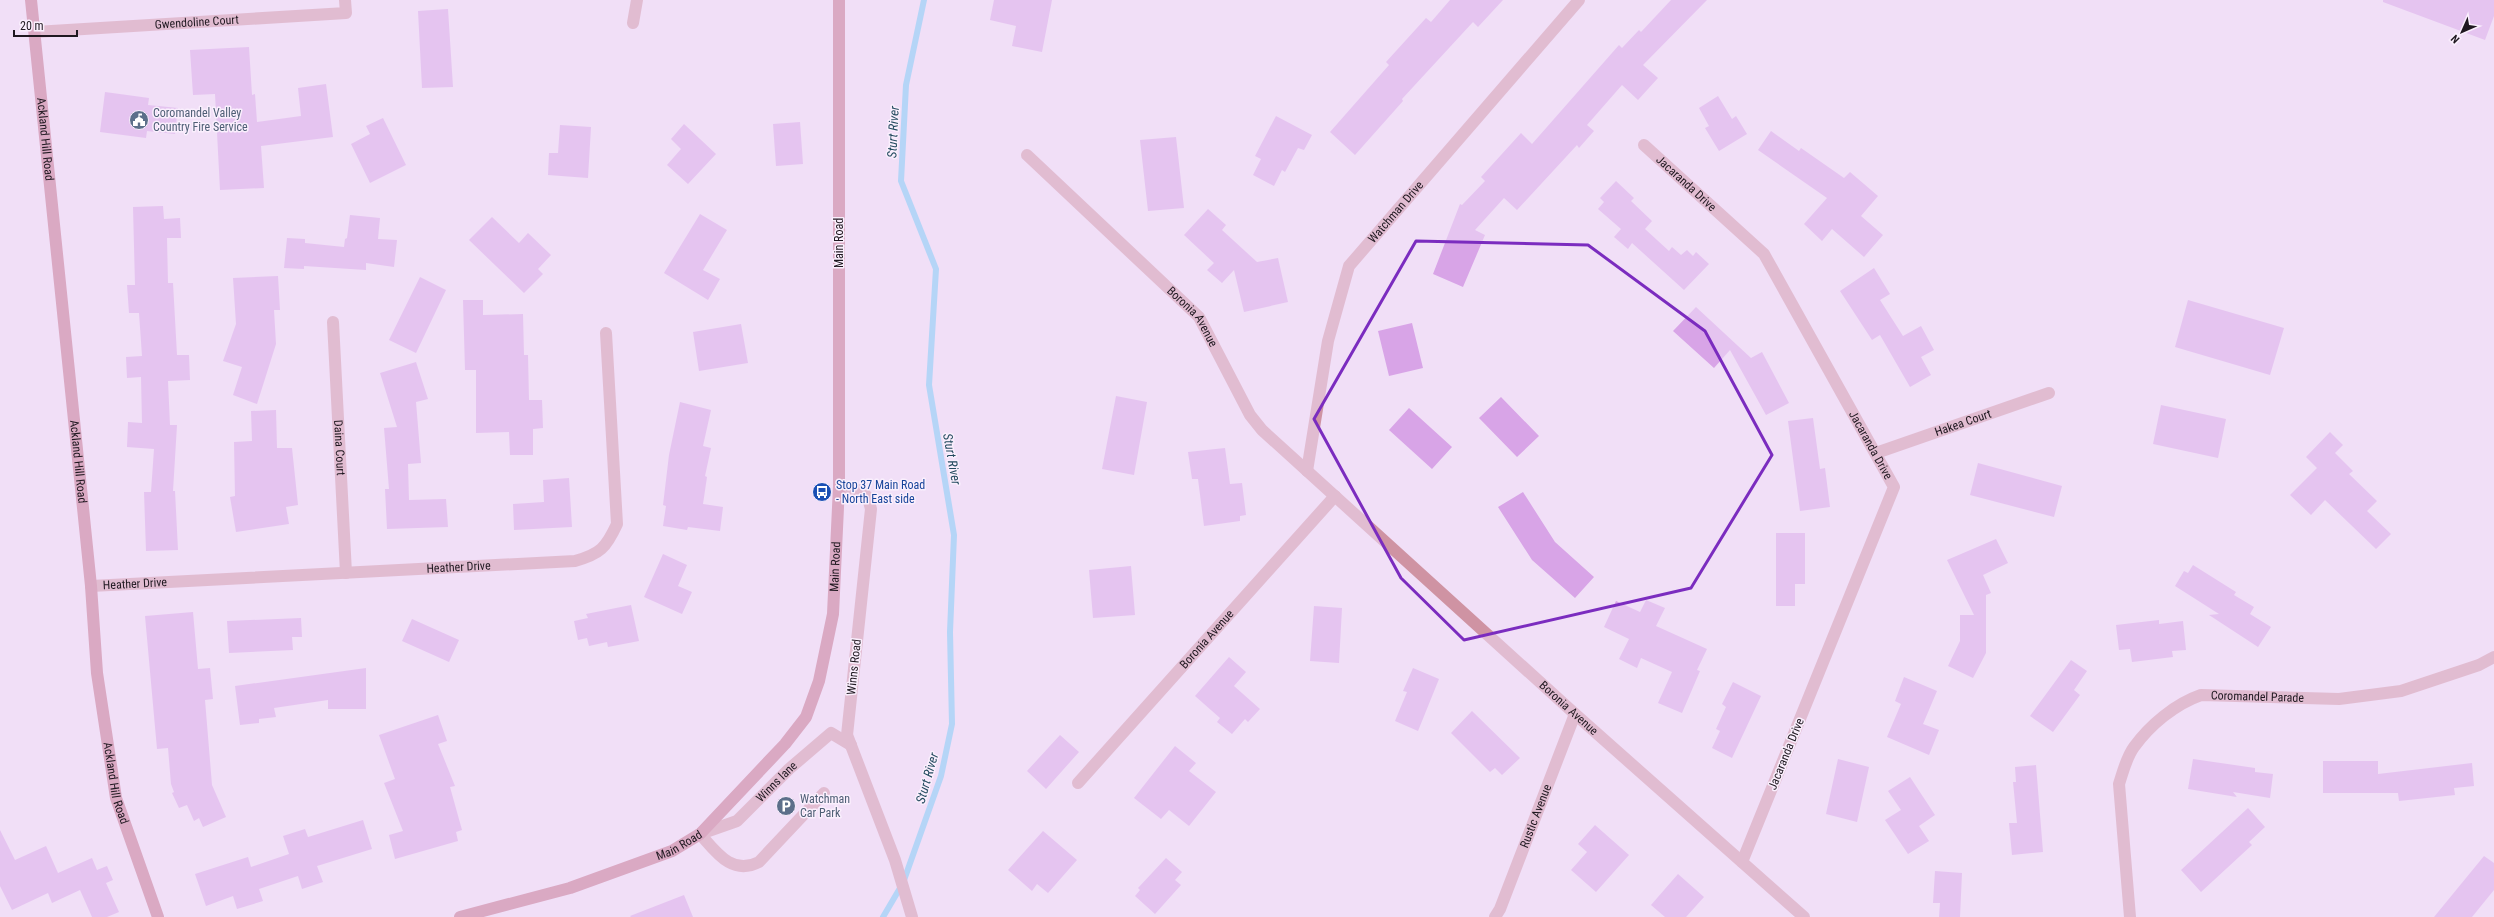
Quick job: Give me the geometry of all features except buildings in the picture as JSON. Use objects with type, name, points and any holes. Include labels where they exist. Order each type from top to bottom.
[{"type":"main road","name":"Ackland Hill Road","points":[[31,0],[91,586],[97,673],[116,798],[158,917]]},
{"type":"main road","name":"Main Road","points":[[460,917],[570,888],[672,851],[700,834],[785,744],[806,717],[819,681],[833,614],[839,486],[839,0]]},
{"type":"street","name":"Gwendoline Court","points":[[34,32],[346,13],[345,0]]},
{"type":"street","points":[[634,23],[637,0]]},
{"type":"street","name":"Watchman Drive","points":[[1307,471],[1328,341],[1349,266],[1579,0]]},
{"type":"street","name":"Jacaranda Drive","points":[[1644,145],[1764,254],[1894,487],[1742,862]]},
{"type":"street","name":"Boronia Avenue","points":[[1027,155],[1199,317],[1250,415],[1262,430],[1575,714],[1804,917]]},
{"type":"street","name":"Daina Court","points":[[333,322],[346,573]]},
{"type":"street","name":"Heather Drive","points":[[91,586],[575,561],[595,556],[608,543],[617,524],[606,333]]},
{"type":"street","name":"Hakea Court","points":[[1876,453],[2049,392]]},
{"type":"street","name":"Winns Road","points":[[839,486],[862,491],[868,498],[870,509],[848,735],[895,860],[912,917]]},
{"type":"street","name":"Boronia Avenue","points":[[1078,782],[1335,496]]},
{"type":"street","name":"Coromandel Parade","points":[[2130,917],[2119,784],[2124,765],[2133,748],[2157,722],[2186,700],[2201,695],[2339,699],[2401,692],[2479,665],[2494,656]]},
{"type":"street","name":"Rustic Avenue","points":[[1495,917],[1500,909],[1575,714]]},
{"type":"street","name":"Winns lane","points":[[700,834],[737,821],[789,769],[831,734],[851,745]]},
{"type":"street","points":[[700,834],[721,858],[730,864],[741,867],[751,866],[759,862],[824,793]]},
{"type":"highlighted area","points":[[1416,241],[1588,245],[1705,331],[1772,455],[1691,588],[1464,640],[1401,578],[1314,419]]},
{"type":"waterway","name":"Sturt River","points":[[883,917],[903,883],[941,776],[952,724],[950,632],[954,535],[929,385],[936,269],[901,181],[906,85],[924,0]]},
{"type":"place","name":"Coromandel Valley Country Fire Service","points":[[139,120]]},
{"type":"place","name":"Stop 37 Main Road - North East side","points":[[822,492]]},
{"type":"place","name":"Watchman Car Park","points":[[786,806]]}]
